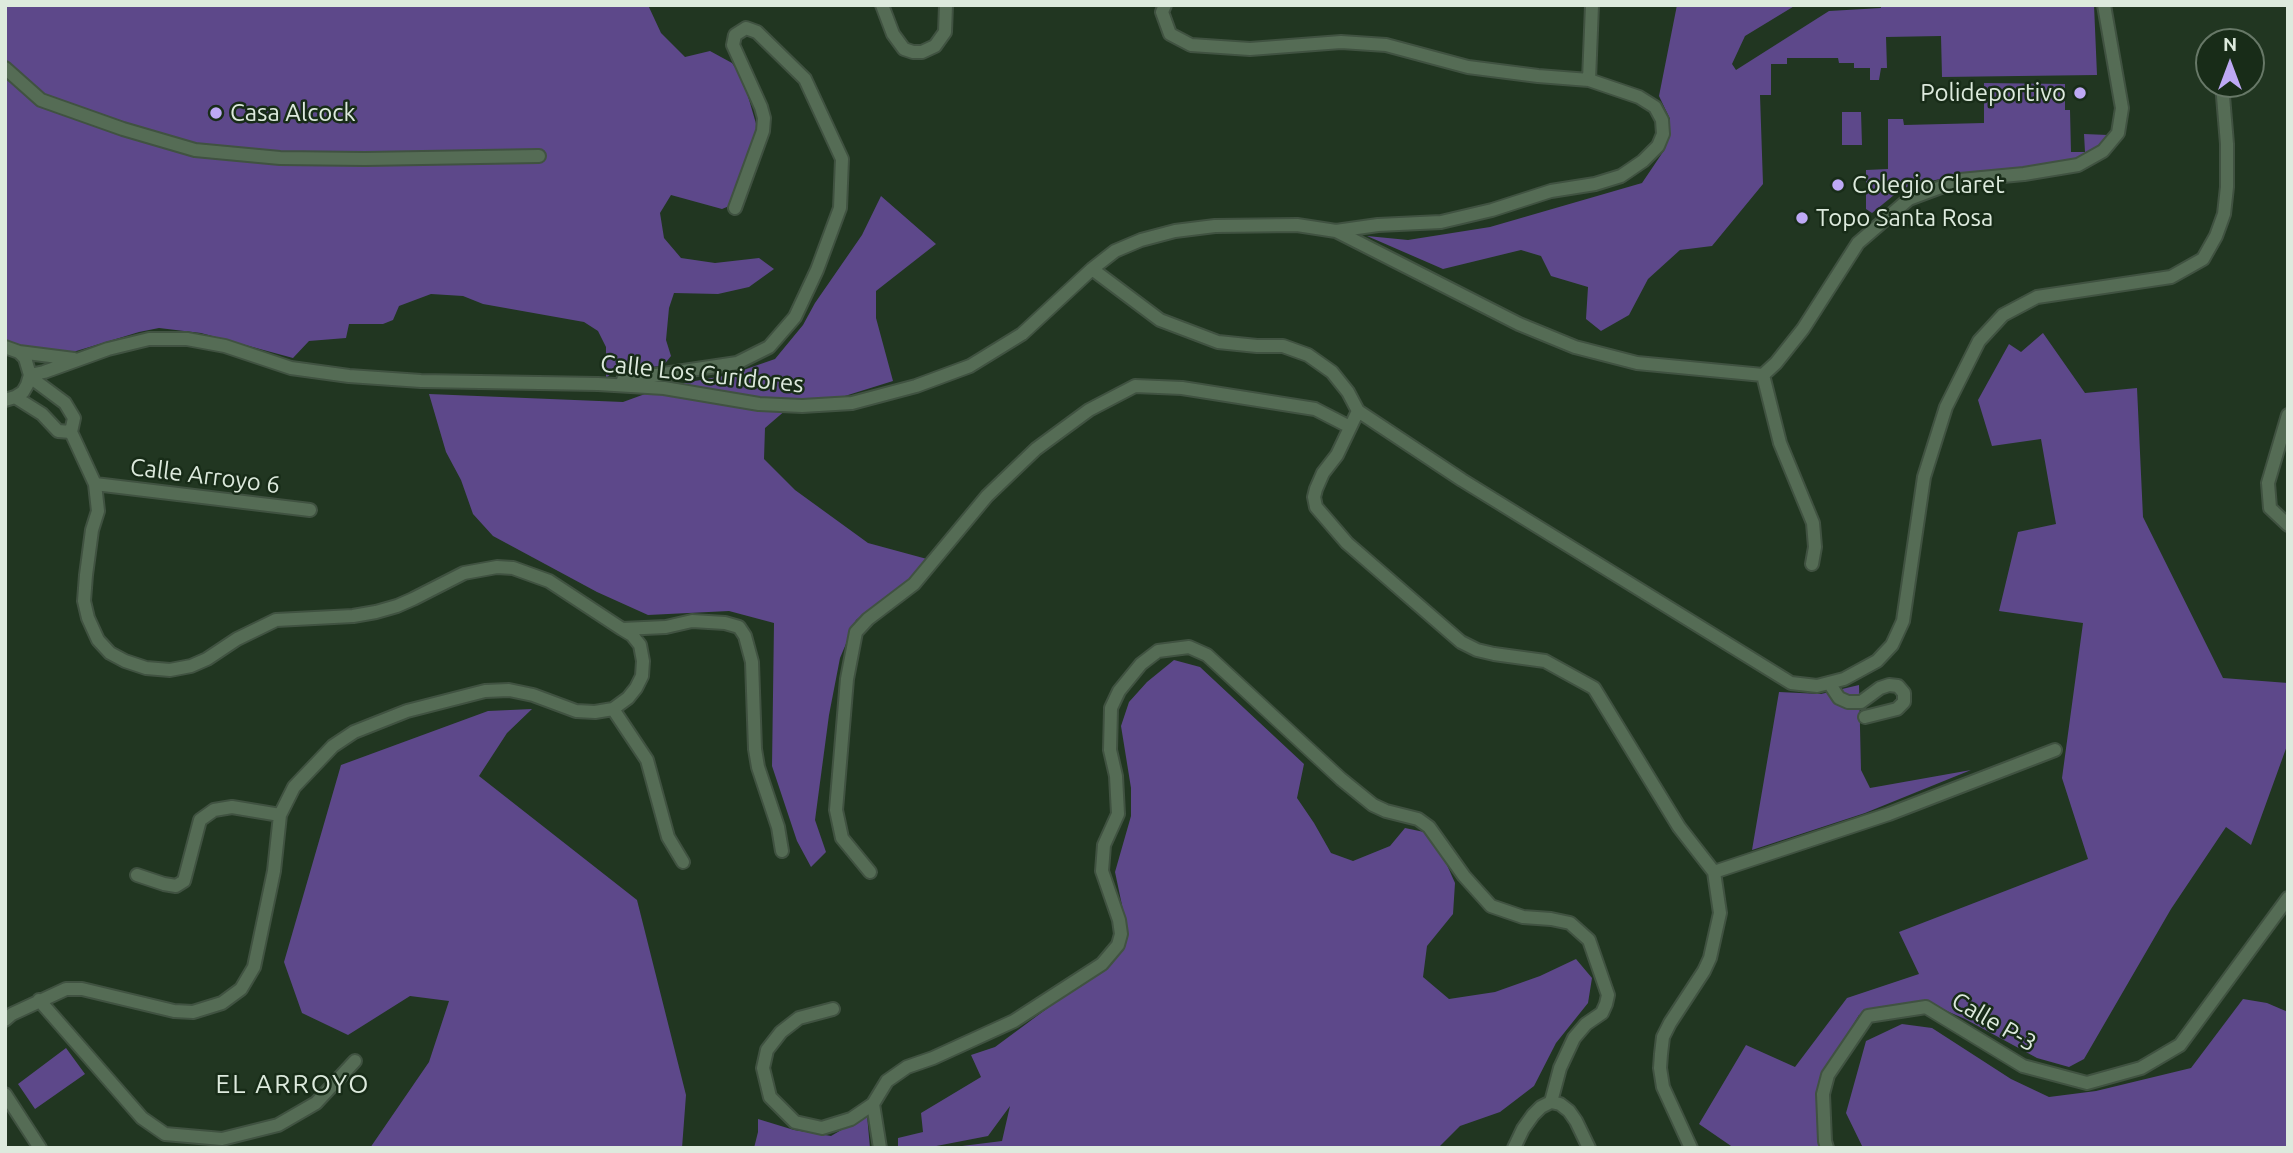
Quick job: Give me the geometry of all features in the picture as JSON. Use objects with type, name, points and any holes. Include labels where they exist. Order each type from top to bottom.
[{"type":"street","points":[[882,5],[893,34],[904,49],[913,52],[922,52],[935,46],[945,32],[946,5]]},
{"type":"street","name":"Calle Los Curidores","points":[[30,376],[108,349],[149,339],[187,339],[225,346],[291,368],[319,373],[421,381],[664,388],[759,404],[802,406],[852,403],[916,386],[970,366],[1022,334],[1115,251],[1141,240],[1175,231],[1255,224],[1297,225],[1336,231],[1378,225],[1441,222],[1492,211],[1551,191],[1595,184],[1621,176],[1643,161],[1658,146],[1663,134],[1662,120],[1654,107],[1639,97],[1589,80],[1468,67],[1386,45],[1341,42],[1250,49],[1191,45],[1170,34],[1163,12],[1165,5]]},
{"type":"street","points":[[1589,80],[1592,5]]},
{"type":"street","points":[[1336,231],[1519,324],[1575,347],[1637,363],[1763,375],[1803,329],[1858,243],[1909,199],[1961,180],[2078,165],[2103,152],[2118,133],[2122,108],[2104,5]]},
{"type":"street","points":[[598,384],[737,363],[769,347],[794,317],[817,270],[840,208],[842,159],[805,79],[757,32],[746,28],[734,35],[733,45],[764,118],[763,131],[736,208]]},
{"type":"street","points":[[5,68],[41,100],[123,130],[195,150],[280,158],[539,156]]},
{"type":"street","points":[[1092,269],[1160,320],[1218,342],[1283,346],[1308,355],[1332,372],[1348,392],[1358,411],[1462,480],[1791,683],[1817,686],[1844,679],[1863,670],[1892,645],[1903,621],[1924,477],[1946,407],[1979,341],[2003,315],[2037,297],[2171,277],[2203,259],[2224,214],[2227,144],[2223,98]]},
{"type":"street","points":[[5,348],[78,360]]},
{"type":"street","points":[[10,399],[23,392],[30,376],[29,366],[19,352]]},
{"type":"street","points":[[1763,375],[1780,443],[1813,523],[1815,547],[1812,564]]},
{"type":"street","points":[[5,1020],[39,1000],[66,989],[82,989],[192,1012],[222,1003],[241,989],[254,967],[265,924],[280,815],[294,787],[333,746],[354,732],[407,710],[485,691],[509,690],[533,695],[576,711],[613,709],[628,698],[642,676],[640,645],[632,635],[549,581],[513,568],[497,567],[464,573],[397,607],[353,616],[276,620],[191,666],[170,670],[125,661],[110,653],[98,640],[84,601],[98,511],[95,484],[71,432],[74,418],[65,403],[30,376]]},
{"type":"street","points":[[870,872],[842,838],[835,810],[847,678],[856,632],[914,584],[987,495],[1036,449],[1089,410],[1135,386],[1182,388],[1303,406],[1315,409],[1350,427]]},
{"type":"street","points":[[10,399],[42,414],[58,431],[71,432]]},
{"type":"street","points":[[1358,411],[1316,489],[1316,508],[1346,543],[1461,642],[1486,652],[1545,661],[1594,688],[1679,827],[1714,872],[1720,913],[1710,958],[1670,1023],[1663,1037],[1661,1054],[1663,1087],[1691,1148]]},
{"type":"street","points":[[2288,415],[2268,483],[2270,508],[2288,525]]},
{"type":"street","name":"Calle Arroyo 6","points":[[95,484],[310,510]]},
{"type":"street","points":[[622,629],[692,621],[725,623],[739,627],[745,636],[752,662],[758,767],[778,827],[782,851]]},
{"type":"street","points":[[833,1009],[799,1018],[781,1032],[767,1050],[763,1068],[770,1097],[794,1122],[822,1128],[851,1119],[873,1104],[887,1081],[908,1067],[1014,1021],[1102,964],[1118,945],[1121,934],[1119,920],[1102,871],[1104,845],[1118,814],[1116,776],[1110,750],[1111,708],[1119,691],[1142,664],[1158,651],[1189,647],[1207,655],[1340,779],[1373,805],[1418,820],[1429,827],[1464,876],[1491,906],[1524,917],[1570,923],[1589,940],[1608,995],[1602,1013],[1586,1024],[1574,1038],[1560,1068],[1551,1102]]},
{"type":"street","points":[[1829,683],[1839,698],[1848,702],[1861,702],[1880,688],[1889,685],[1898,686],[1904,693],[1904,702],[1897,709],[1865,718]]},
{"type":"street","points":[[613,709],[648,760],[668,837],[683,862]]},
{"type":"street","points":[[1714,872],[1889,814],[2055,750]]},
{"type":"street","points":[[137,875],[176,886],[184,881],[200,820],[214,810],[232,807],[280,815]]},
{"type":"street","name":"Calle P-3","points":[[1827,1148],[1823,1094],[1828,1075],[1868,1016],[1926,1007],[2023,1066],[2087,1083],[2128,1072],[2141,1068],[2180,1045],[2288,898]]},
{"type":"street","points":[[39,1000],[142,1118],[165,1134],[222,1139],[278,1125],[316,1103],[355,1061]]},
{"type":"street","points":[[5,1094],[40,1148]]},
{"type":"street","points":[[1514,1148],[1533,1115],[1551,1102],[1560,1104],[1569,1111],[1589,1148]]},
{"type":"street","points":[[873,1104],[880,1148]]},
{"type":"shaded area","points":[[5,5],[648,5],[661,33],[685,57],[710,51],[732,63],[743,79],[757,127],[756,147],[739,202],[722,209],[671,195],[660,213],[664,238],[681,258],[715,263],[759,258],[774,269],[749,287],[718,294],[674,293],[669,308],[666,340],[671,356],[663,366],[611,374],[606,378],[606,347],[598,331],[584,322],[483,304],[463,296],[431,294],[399,306],[393,320],[383,324],[349,324],[346,338],[309,341],[293,358],[201,333],[159,328],[73,352],[34,351],[5,344]]},
{"type":"shaded area","points":[[1677,5],[1796,5],[1745,36],[1732,64],[1736,70],[1829,11],[1881,8],[1881,5],[2094,5],[2097,75],[1942,77],[1941,36],[1886,37],[1887,68],[1881,68],[1879,80],[1870,80],[1870,68],[1854,68],[1854,63],[1839,63],[1838,58],[1787,58],[1787,64],[1771,64],[1771,95],[1760,95],[1763,184],[1712,246],[1680,250],[1648,279],[1629,315],[1601,331],[1586,319],[1588,287],[1551,276],[1541,256],[1521,250],[1443,269],[1367,236],[1408,240],[1490,227],[1642,183],[1665,149],[1670,119],[1659,96]]},
{"type":"shaded area","points":[[1984,83],[2065,84],[2065,110],[2070,110],[2071,152],[2085,152],[2084,134],[2108,135],[2091,160],[1953,176],[1909,186],[1872,213],[1866,209],[1866,170],[1888,169],[1888,119],[1903,119],[1904,125],[1984,123]]},
{"type":"shaded area","points":[[1842,112],[1861,112],[1862,145],[1842,145]]},
{"type":"shaded area","points":[[881,196],[936,244],[876,291],[876,318],[893,381],[832,400],[794,403],[765,428],[764,459],[795,490],[868,543],[938,562],[889,594],[856,620],[840,658],[829,715],[815,820],[826,852],[811,867],[797,841],[772,766],[774,623],[729,611],[648,615],[597,592],[493,536],[473,514],[461,480],[446,452],[429,394],[623,402],[667,386],[729,375],[775,359],[803,325],[862,235]]},
{"type":"shaded area","points":[[2043,333],[2085,393],[2137,388],[2143,517],[2223,678],[2288,683],[2288,743],[2251,845],[2226,827],[2171,909],[2084,1059],[2069,1067],[2037,1058],[1965,1019],[1924,1001],[1859,1015],[1821,1078],[1824,1148],[1734,1148],[1699,1124],[1746,1045],[1795,1067],[1847,998],[1919,974],[1899,932],[2088,859],[2062,778],[2083,623],[1999,611],[2018,532],[2056,524],[2041,439],[1992,446],[1978,400],[2009,344],[2021,352]]},
{"type":"shaded area","points":[[1174,660],[1200,667],[1304,764],[1297,798],[1331,853],[1353,861],[1390,846],[1405,828],[1424,832],[1439,847],[1455,883],[1453,914],[1427,946],[1423,977],[1449,999],[1495,992],[1540,976],[1576,959],[1592,978],[1588,1003],[1556,1043],[1534,1086],[1500,1112],[1460,1126],[1438,1148],[946,1148],[1002,1141],[1010,1106],[988,1136],[926,1148],[898,1148],[898,1138],[923,1132],[921,1113],[981,1077],[971,1055],[995,1047],[1110,962],[1127,929],[1115,872],[1131,816],[1131,788],[1121,726],[1129,702],[1147,682]]},
{"type":"shaded area","points":[[1859,685],[1861,770],[1870,788],[1971,770],[1865,813],[1752,850],[1779,692],[1821,694]]},
{"type":"shaded area","points":[[532,709],[507,733],[479,776],[637,900],[686,1095],[682,1148],[370,1148],[429,1062],[449,1001],[410,996],[348,1035],[302,1013],[284,962],[341,765],[488,711]]},
{"type":"shaded area","points":[[2243,999],[2267,1003],[2288,1012],[2288,1148],[1863,1148],[1846,1113],[1866,1041],[1902,1024],[1932,1028],[2011,1079],[2049,1097],[2096,1091],[2191,1068]]},
{"type":"shaded area","points":[[66,1048],[85,1074],[35,1109],[18,1084]]},
{"type":"shaded area","points":[[867,1115],[870,1148],[754,1148],[758,1119],[794,1130],[831,1136]]},
{"type":"place","name":"Polideportivo","points":[[2080,93]]},
{"type":"place","name":"Casa Alcock","points":[[216,113]]},
{"type":"place","name":"Colegio Claret","points":[[1838,185]]},
{"type":"place","name":"Topo Santa Rosa","points":[[1802,218]]},
{"type":"district","name":"EL ARROYO","points":[[293,1084]]}]
